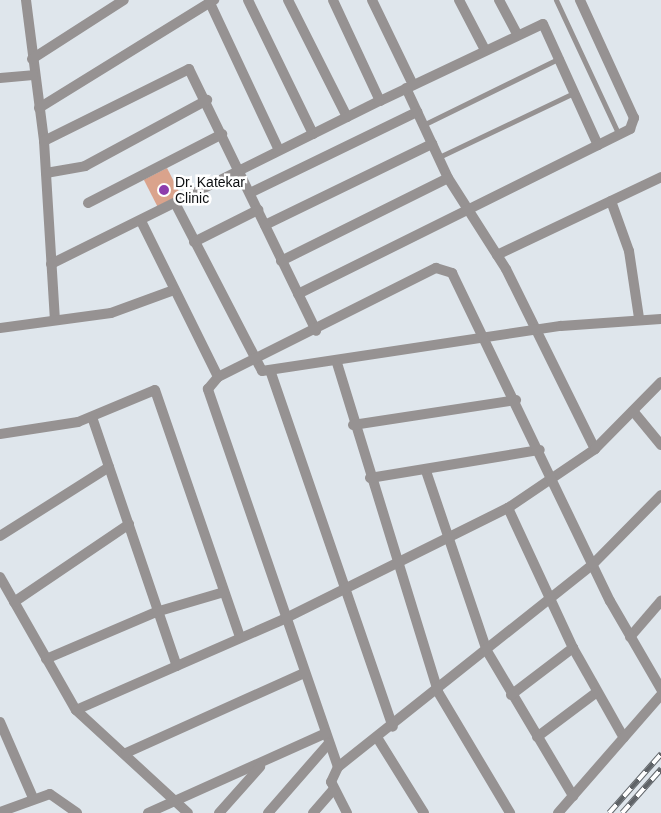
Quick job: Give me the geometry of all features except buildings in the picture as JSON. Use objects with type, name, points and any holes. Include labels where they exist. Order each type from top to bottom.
[{"type":"street","points":[[26,0],[33,75],[44,141],[55,320]]},
{"type":"street","points":[[32,59],[124,0]]},
{"type":"street","points":[[248,0],[313,134]]},
{"type":"street","points":[[288,0],[347,117]]},
{"type":"street","points":[[333,0],[380,101]]},
{"type":"street","points":[[372,0],[410,86],[417,112],[448,178],[466,211],[497,255],[595,448]]},
{"type":"street","points":[[459,0],[485,50]]},
{"type":"street","points":[[499,0],[517,34]]},
{"type":"street","points":[[298,294],[630,129],[634,118],[580,0]]},
{"type":"street","points":[[39,108],[212,1],[279,150]]},
{"type":"street","points":[[51,264],[241,172],[279,150],[410,86],[517,34],[543,24],[598,145]]},
{"type":"street","points":[[44,141],[183,70],[194,73],[281,261],[316,331]]},
{"type":"street","points":[[0,78],[33,75]]},
{"type":"street","points":[[46,172],[85,166],[206,100]]},
{"type":"street","points":[[250,193],[417,112]]},
{"type":"street","points":[[88,203],[222,134]]},
{"type":"street","points":[[264,225],[432,144]]},
{"type":"street","points":[[497,255],[661,177]]},
{"type":"street","points":[[281,261],[448,178]]},
{"type":"street","points":[[611,201],[629,251],[639,318]]},
{"type":"street","points":[[175,203],[254,361],[262,371],[271,373],[487,341],[537,331],[639,318],[661,319]]},
{"type":"street","points":[[194,242],[258,210]]},
{"type":"street","points":[[140,221],[218,377]]},
{"type":"street","points":[[338,767],[284,619],[208,389],[218,377],[444,268],[452,273],[516,400],[593,564],[630,637],[661,689]]},
{"type":"street","points":[[0,328],[111,312],[174,290]]},
{"type":"street","points":[[337,362],[353,425],[438,692],[510,813]]},
{"type":"street","points":[[271,373],[393,727]]},
{"type":"street","points":[[76,710],[284,619],[508,508],[554,480],[595,448],[661,382]]},
{"type":"street","points":[[0,434],[92,417],[155,390],[240,638]]},
{"type":"street","points":[[353,425],[516,400]]},
{"type":"street","points":[[633,411],[661,445]]},
{"type":"street","points":[[92,417],[129,524],[156,612],[177,666]]},
{"type":"street","points":[[370,478],[426,471],[540,450]]},
{"type":"street","points":[[0,536],[109,468]]},
{"type":"street","points":[[426,471],[487,651],[511,695],[573,796]]},
{"type":"street","points":[[347,813],[334,790],[332,774],[338,767],[378,739],[438,692],[548,599],[593,564],[661,495]]},
{"type":"street","points":[[508,508],[548,599],[597,692],[624,738]]},
{"type":"street","points":[[14,602],[129,524]]},
{"type":"street","points":[[0,577],[76,710],[126,753],[188,813]]},
{"type":"street","points":[[46,659],[156,612],[224,592]]},
{"type":"street","points":[[630,637],[661,601]]},
{"type":"street","points":[[511,695],[573,648]]},
{"type":"street","points":[[126,753],[304,673]]},
{"type":"street","points":[[537,737],[597,692]]},
{"type":"street","points":[[558,813],[661,695]]},
{"type":"street","points":[[0,722],[33,798]]},
{"type":"street","points":[[148,813],[262,764],[326,733]]},
{"type":"street","points":[[378,739],[424,813]]},
{"type":"street","points":[[268,813],[330,743]]},
{"type":"street","points":[[219,813],[262,764]]},
{"type":"street","points":[[313,813],[334,790]]},
{"type":"street","points":[[0,812],[33,798],[50,794],[77,813]]},
{"type":"lane","points":[[556,0],[619,135]]},
{"type":"lane","points":[[424,125],[560,58]]},
{"type":"lane","points":[[439,157],[575,92]]},
{"type":"railway","points":[[609,813],[661,754]]},
{"type":"railway","points":[[622,813],[661,769]]},
{"type":"place","name":"Dr. Katekar Clinic","points":[[164,190]]}]
